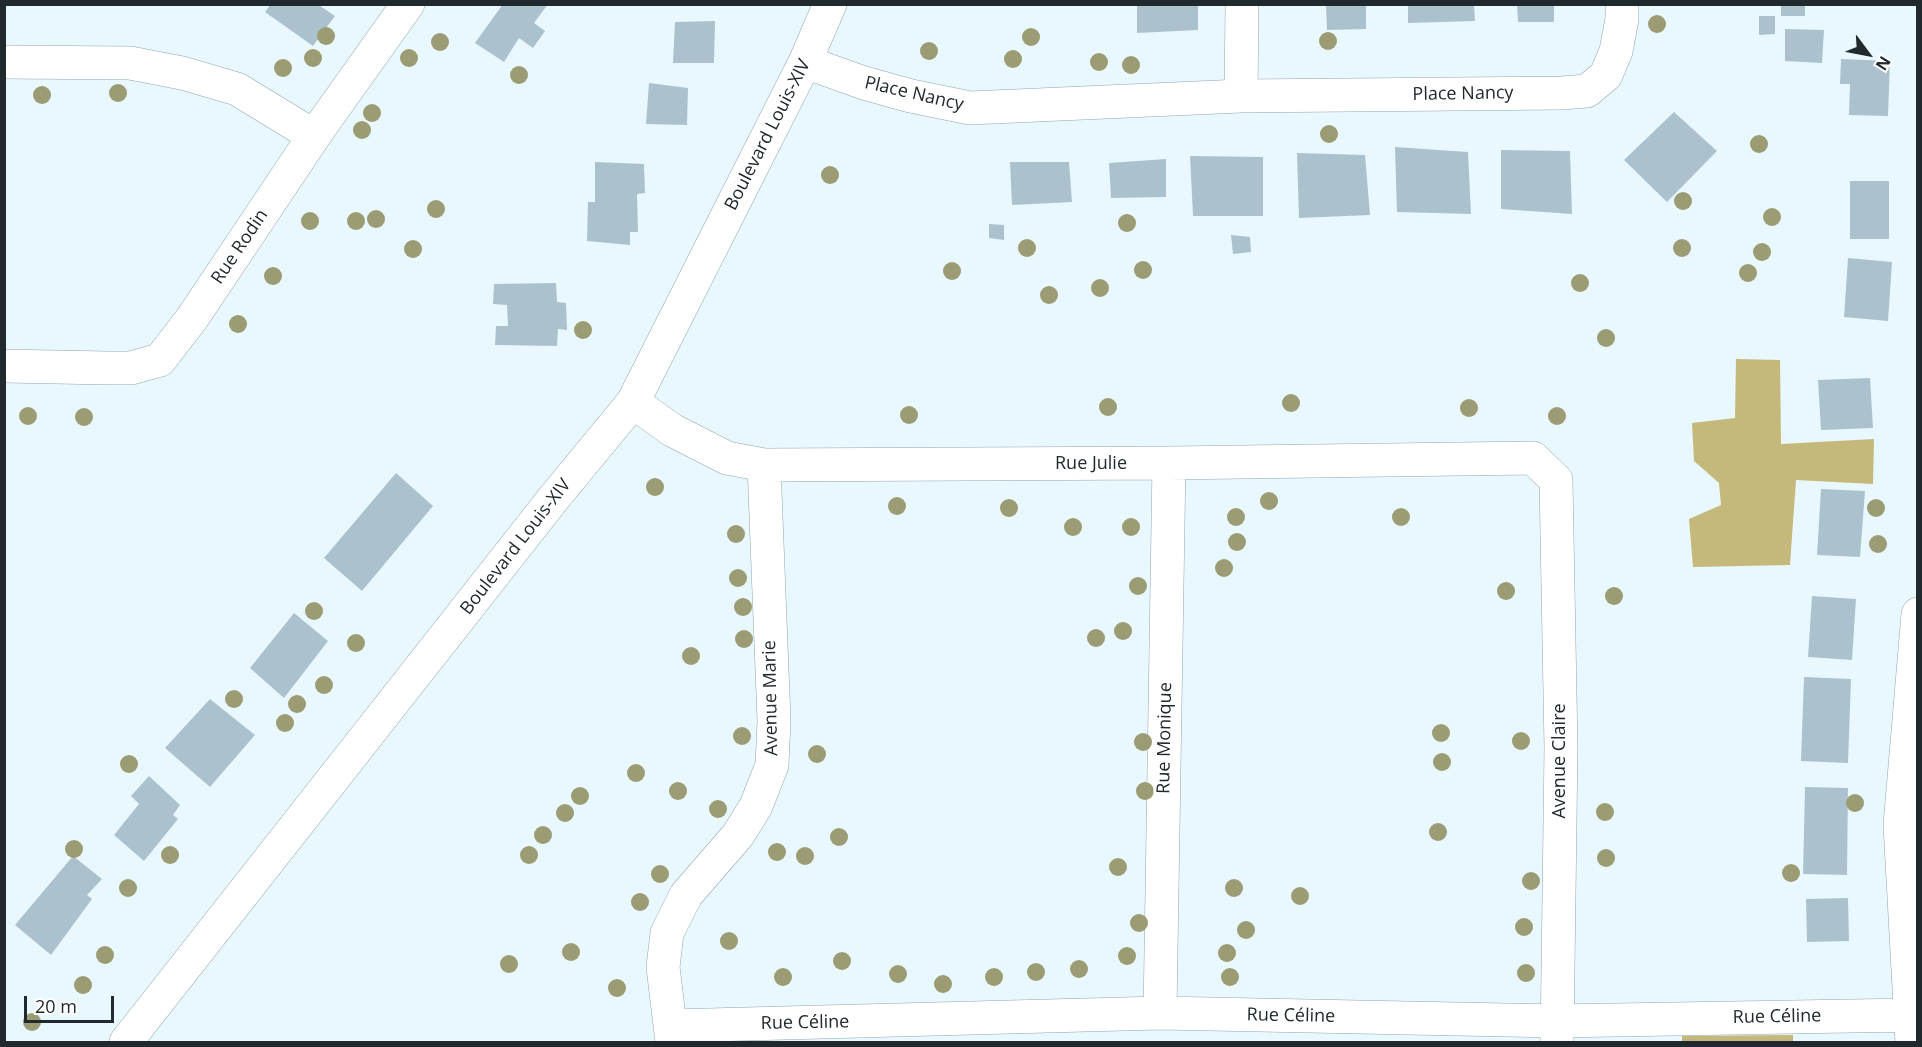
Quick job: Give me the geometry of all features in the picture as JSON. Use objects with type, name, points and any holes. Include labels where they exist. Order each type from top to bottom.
[{"type":"street","name":"Rue Rodin","points":[[4,366],[108,369],[131,368],[160,360],[193,316],[314,136],[408,4]]},
{"type":"street","name":"Boulevard Louis-XIV","points":[[126,1042],[554,498],[633,402],[806,62],[830,4]]},
{"type":"street","points":[[1241,96],[1242,4]]},
{"type":"street","name":"Place Nancy","points":[[806,62],[864,83],[911,96],[970,108],[1241,96],[1562,93],[1587,91],[1606,75],[1616,51],[1622,19],[1622,4]]},
{"type":"street","points":[[4,62],[130,63],[182,73],[237,89],[314,136]]},
{"type":"street","name":"Rue Julie","points":[[633,402],[672,430],[727,458],[764,465],[1533,458],[1556,480]]},
{"type":"street","name":"Rue Monique","points":[[1160,1013],[1169,463]]},
{"type":"street","name":"Avenue Marie","points":[[671,1034],[663,967],[667,933],[686,895],[738,836],[756,806],[772,765],[774,721],[764,465]]},
{"type":"street","name":"Avenue Claire","points":[[1556,480],[1561,748],[1557,1032]]},
{"type":"street","points":[[1911,1029],[1909,825],[1917,614]]},
{"type":"street","name":"Rue Céline","points":[[671,1034],[1160,1013],[1557,1032],[1911,1029]]},
{"type":"shaded area","points":[[1736,359],[1780,360],[1781,444],[1874,439],[1873,484],[1796,480],[1790,565],[1693,567],[1689,519],[1721,505],[1719,483],[1694,461],[1692,423],[1735,418]]},
{"type":"shaded area","points":[[1793,1035],[1793,1042],[1682,1042],[1682,1036]]},
{"type":"building","points":[[271,4],[317,4],[335,16],[313,46],[265,12]]},
{"type":"building","points":[[503,4],[548,4],[534,23],[545,31],[533,48],[519,38],[504,62],[475,43]]},
{"type":"building","points":[[1137,4],[1198,4],[1198,30],[1137,33]]},
{"type":"building","points":[[1326,4],[1366,4],[1366,29],[1327,30]]},
{"type":"building","points":[[1408,4],[1474,4],[1475,21],[1408,23]]},
{"type":"building","points":[[1517,4],[1554,4],[1554,22],[1518,22]]},
{"type":"building","points":[[1781,4],[1805,4],[1805,16],[1781,16]]},
{"type":"building","points":[[1759,16],[1775,16],[1775,34],[1759,35]]},
{"type":"building","points":[[715,21],[714,63],[673,63],[675,22]]},
{"type":"building","points":[[1785,29],[1824,30],[1822,63],[1785,61]]},
{"type":"building","points":[[1841,59],[1890,61],[1888,116],[1849,115],[1850,84],[1840,84]]},
{"type":"building","points":[[649,83],[688,88],[687,125],[646,124]]},
{"type":"building","points":[[1674,112],[1717,151],[1667,202],[1624,160]]},
{"type":"building","points":[[1395,147],[1468,152],[1471,214],[1397,212]]},
{"type":"building","points":[[1501,150],[1570,151],[1572,214],[1501,209]]},
{"type":"building","points":[[1297,153],[1365,155],[1370,215],[1299,218]]},
{"type":"building","points":[[1190,156],[1263,157],[1263,216],[1193,216]]},
{"type":"building","points":[[1166,159],[1166,197],[1111,198],[1109,163]]},
{"type":"building","points":[[595,162],[644,164],[645,193],[637,194],[638,232],[630,232],[630,245],[587,241],[588,202],[595,202]]},
{"type":"building","points":[[1010,162],[1069,162],[1072,202],[1012,205]]},
{"type":"building","points":[[1850,181],[1889,181],[1889,239],[1850,239]]},
{"type":"building","points":[[989,224],[1004,225],[1004,240],[989,238]]},
{"type":"building","points":[[1231,235],[1250,237],[1251,252],[1233,254]]},
{"type":"building","points":[[1848,258],[1892,262],[1888,321],[1844,317]]},
{"type":"building","points":[[556,283],[557,302],[566,303],[567,330],[558,329],[557,346],[495,345],[496,326],[508,326],[507,305],[493,304],[494,284]]},
{"type":"building","points":[[1870,378],[1873,428],[1821,430],[1818,380]]},
{"type":"building","points":[[396,473],[433,506],[362,591],[324,558]]},
{"type":"building","points":[[1821,489],[1865,491],[1860,557],[1817,555]]},
{"type":"building","points":[[1812,596],[1856,599],[1852,660],[1808,657]]},
{"type":"building","points":[[294,613],[328,641],[284,698],[250,668]]},
{"type":"building","points":[[1804,677],[1851,679],[1848,763],[1801,761]]},
{"type":"building","points":[[210,699],[255,735],[210,787],[165,748]]},
{"type":"building","points":[[149,776],[180,805],[173,815],[178,819],[144,861],[114,835],[139,804],[131,796]]},
{"type":"building","points":[[1805,787],[1848,788],[1847,875],[1803,874]]},
{"type":"building","points":[[73,856],[102,879],[87,895],[92,899],[51,955],[15,925]]},
{"type":"building","points":[[1848,898],[1849,941],[1807,942],[1806,899]]}]
